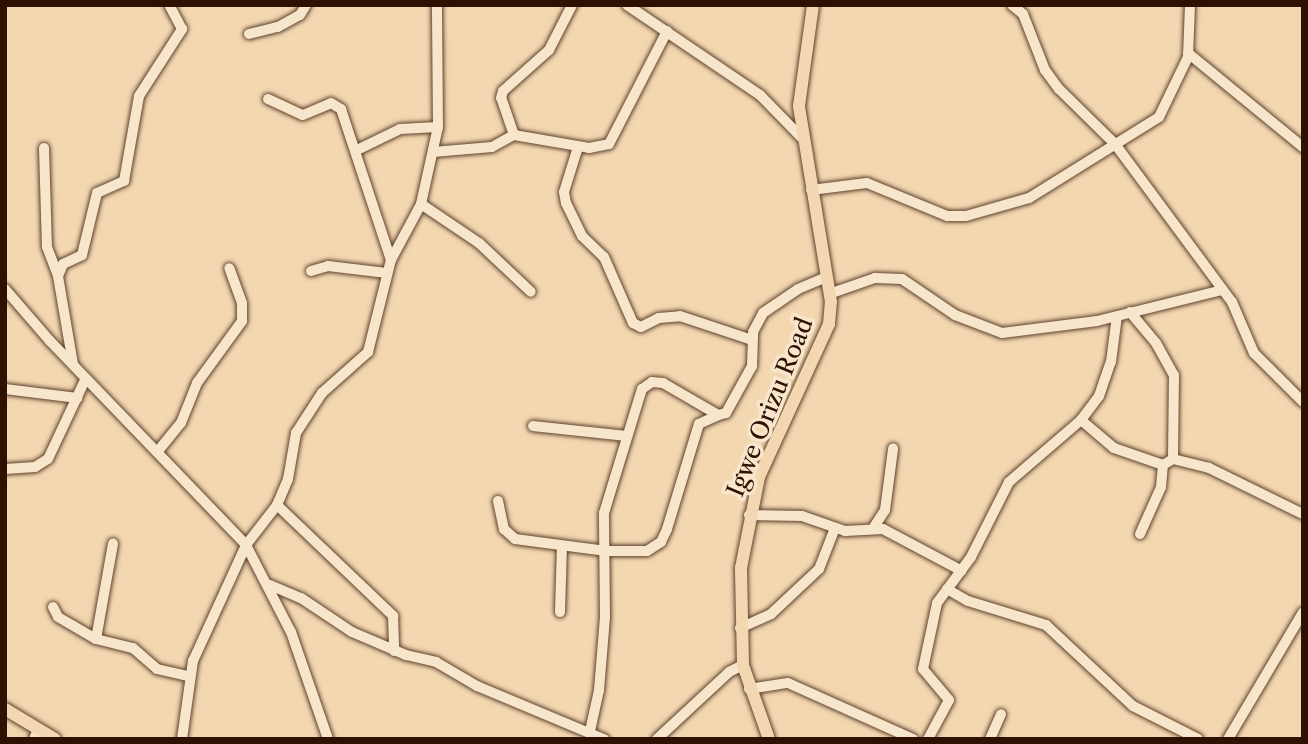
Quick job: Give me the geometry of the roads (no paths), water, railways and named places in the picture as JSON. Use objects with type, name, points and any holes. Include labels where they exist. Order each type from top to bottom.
[{"type":"main road","name":"Igwe Orizu Road","points":[[769,739],[749,689],[743,665],[740,628],[741,568],[749,515],[775,440],[822,347],[830,324],[829,294],[802,138],[800,76],[813,5]]},
{"type":"main road","points":[[5,709],[36,734],[55,739]]},
{"type":"street","points":[[58,276],[63,264],[82,255],[97,193],[124,181],[139,96],[182,29],[169,5]]},
{"type":"street","points":[[248,34],[278,27],[300,15],[306,5]]},
{"type":"street","points":[[182,739],[188,676],[246,545],[277,505],[288,479],[296,433],[322,393],[368,352],[391,260],[421,204],[438,127],[437,5]]},
{"type":"street","points":[[514,135],[501,98],[503,91],[549,50],[572,5]]},
{"type":"street","points":[[627,5],[760,94],[802,138]]},
{"type":"street","points":[[1012,5],[1023,13],[1045,70],[1059,89],[1115,144],[1222,290],[1254,353],[1303,402]]},
{"type":"street","points":[[811,190],[867,183],[936,212],[966,216],[1029,198],[1159,117],[1188,57],[1188,5]]},
{"type":"street","points":[[433,152],[492,147],[514,135],[578,147],[609,144],[667,31]]},
{"type":"street","points":[[1188,57],[1303,147]]},
{"type":"street","points":[[268,99],[303,115],[325,104],[336,104],[357,150],[391,260]]},
{"type":"street","points":[[357,150],[400,129],[438,127]]},
{"type":"street","points":[[578,147],[564,192],[566,203],[582,236],[604,257],[633,323],[640,327],[659,318],[680,316],[752,340]]},
{"type":"street","points":[[44,148],[47,247],[58,276],[74,365]]},
{"type":"street","points":[[421,204],[479,243],[531,292]]},
{"type":"street","points":[[311,271],[328,266],[387,273]]},
{"type":"street","points":[[158,451],[181,423],[197,383],[242,321],[242,303],[229,268]]},
{"type":"street","points":[[498,501],[508,535],[562,546],[633,553],[661,542],[699,424],[731,408],[752,366],[752,340],[763,313],[798,289],[826,277]]},
{"type":"street","points":[[829,294],[875,278],[902,279],[955,315],[1002,333],[1117,316],[1222,290]]},
{"type":"street","points":[[5,289],[246,545],[270,586],[328,739]]},
{"type":"street","points":[[1130,312],[1161,351],[1174,375],[1168,462],[1161,487],[1140,534]]},
{"type":"street","points":[[928,739],[949,700],[923,669],[934,612],[962,570],[1009,482],[1081,420],[1108,378],[1117,316]]},
{"type":"street","points":[[5,468],[35,467],[48,459],[86,378]]},
{"type":"street","points":[[590,732],[599,690],[606,551],[604,513],[642,389],[652,382],[718,415]]},
{"type":"street","points":[[5,389],[77,398]]},
{"type":"street","points":[[1081,420],[1114,447],[1168,462],[1209,468],[1303,514]]},
{"type":"street","points":[[533,426],[626,436]]},
{"type":"street","points":[[874,527],[885,510],[893,449]]},
{"type":"street","points":[[277,505],[393,616],[394,651]]},
{"type":"street","points":[[749,515],[802,516],[835,528],[874,527],[962,570]]},
{"type":"street","points":[[740,628],[771,614],[820,569],[835,528]]},
{"type":"street","points":[[96,639],[113,544]]},
{"type":"street","points":[[560,612],[562,546]]},
{"type":"street","points":[[270,586],[287,590],[352,632],[394,651],[436,662],[477,686],[604,739]]},
{"type":"street","points":[[947,589],[968,601],[1046,625],[1133,706],[1198,739]]},
{"type":"street","points":[[53,607],[58,617],[96,639],[133,648],[157,668],[188,676]]},
{"type":"street","points":[[1228,739],[1303,612]]},
{"type":"street","points":[[657,739],[729,672],[743,665]]},
{"type":"street","points":[[749,689],[788,683],[914,739]]},
{"type":"street","points":[[990,739],[1001,714]]}]
